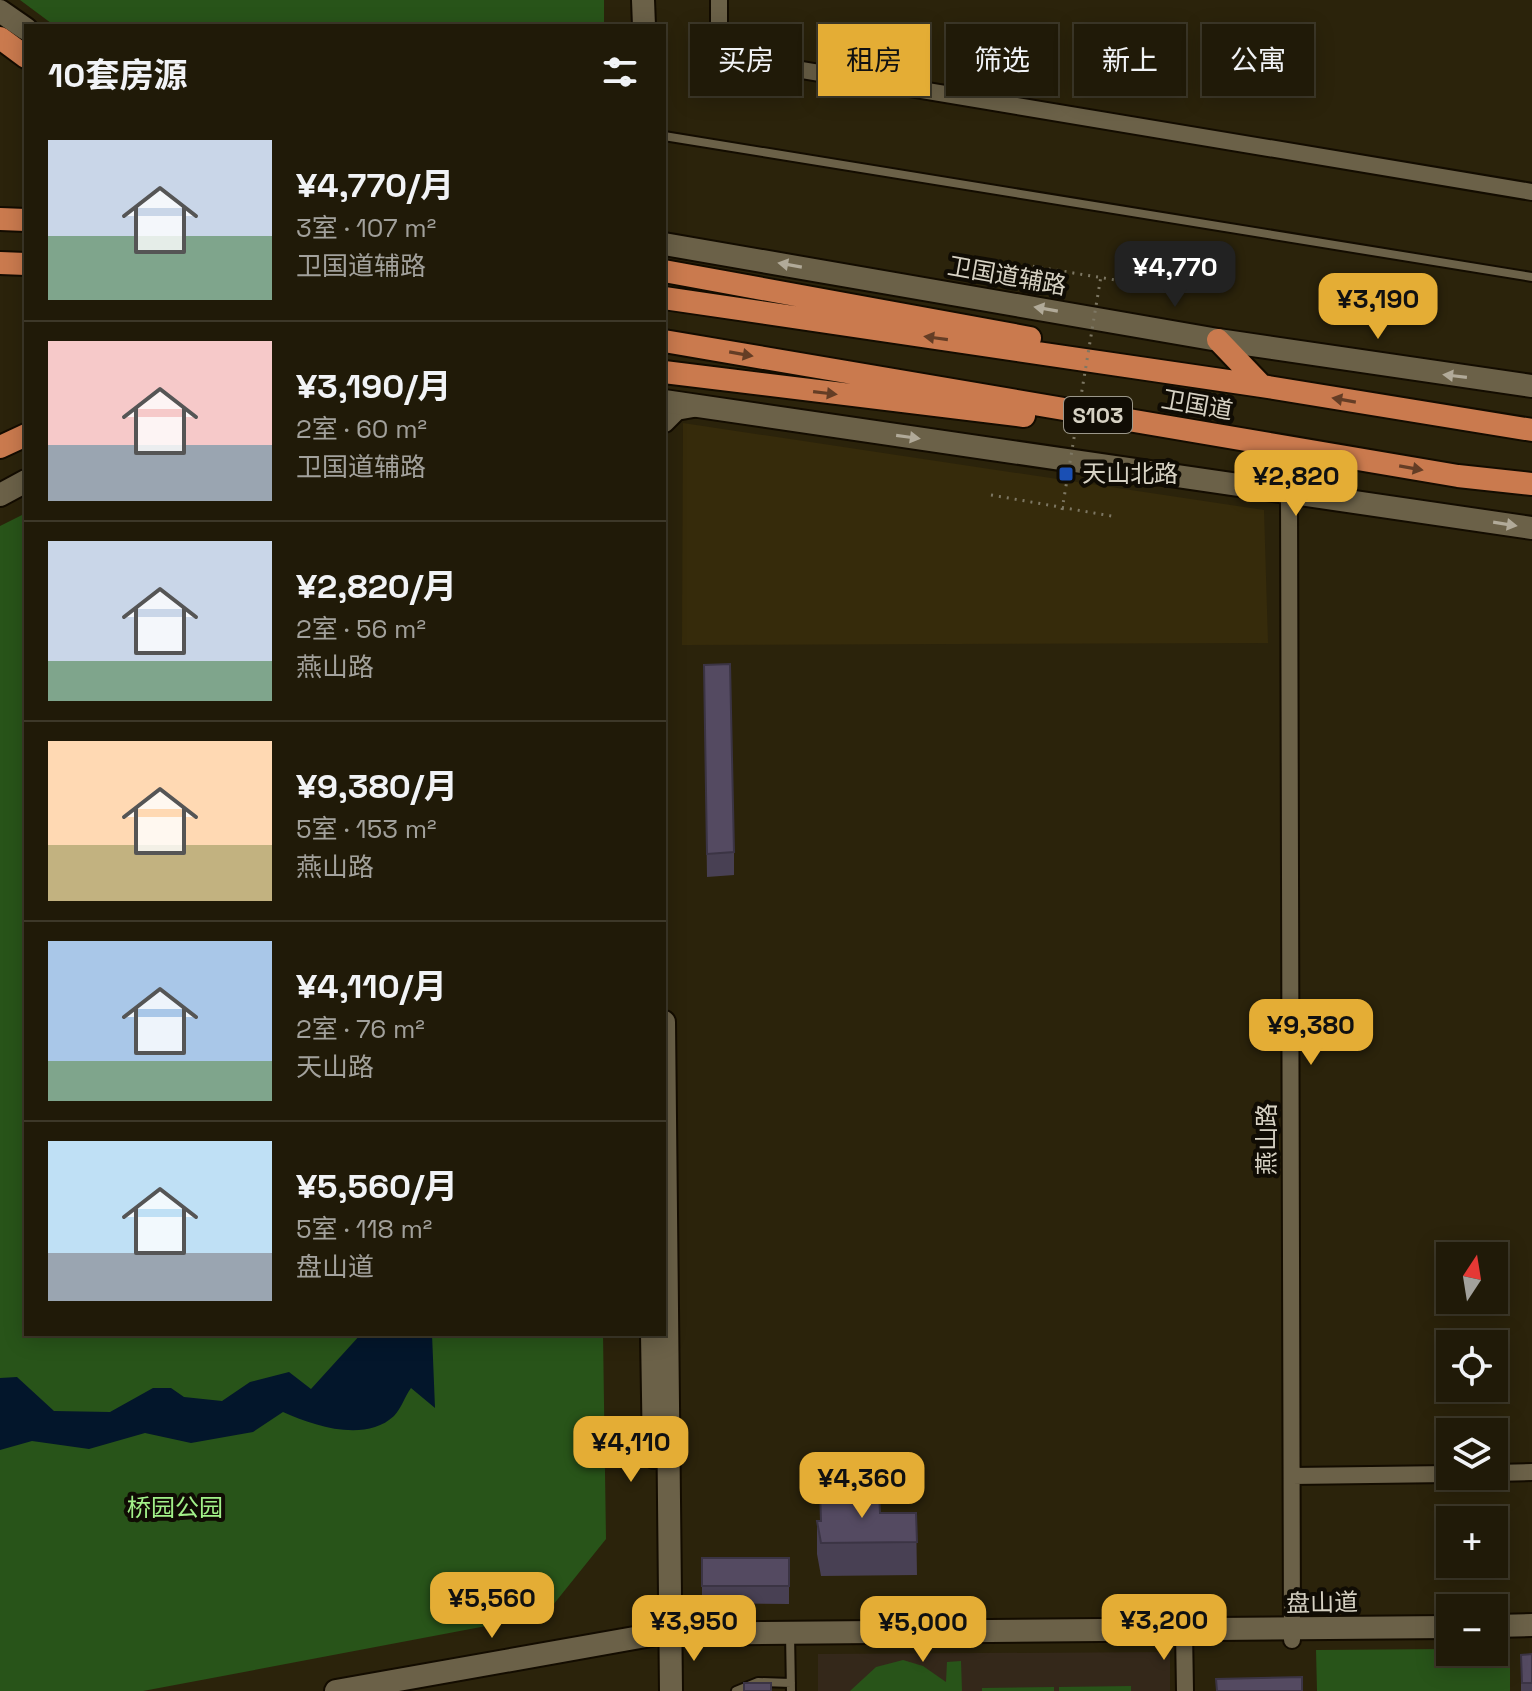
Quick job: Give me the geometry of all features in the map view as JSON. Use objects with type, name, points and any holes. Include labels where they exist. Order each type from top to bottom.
[{"type":"highway","points":[[0,38],[24,56]]},
{"type":"highway","points":[[666,271],[998,331],[1262,386]]},
{"type":"highway","name":"卫国道","points":[[666,298],[1262,386],[1532,430]]},
{"type":"highway","points":[[1218,340],[1262,386]]},
{"type":"highway","name":"卫国道","points":[[666,341],[1458,476],[1532,484]]},
{"type":"highway","points":[[666,372],[1246,440]]},
{"type":"highway","points":[[0,447],[24,436]]},
{"type":"street","points":[[643,0],[644,24]]},
{"type":"street","points":[[654,0],[654,24]]},
{"type":"street","points":[[719,0],[719,40],[754,62],[1532,192]]},
{"type":"street","points":[[0,11],[24,28]]},
{"type":"street","name":"卫国道辅路","points":[[674,245],[1218,340],[1532,386]]},
{"type":"street","points":[[666,401],[1532,528]]},
{"type":"street","points":[[666,419],[676,409],[693,406]]},
{"type":"street","points":[[0,495],[24,482]]},
{"type":"street","name":"燕山路","points":[[1289,494],[1292,1635]]},
{"type":"street","points":[[652,1336],[664,1638],[671,1691]]},
{"type":"street","points":[[657,1691],[664,1638],[664,1336]]},
{"type":"street","points":[[1508,1473],[1532,1472]]},
{"type":"street","points":[[1292,1476],[1436,1474]]},
{"type":"street","points":[[1508,1626],[1532,1625]]},
{"type":"street","name":"盘山道","points":[[1292,1635],[1436,1628]]},
{"type":"street","points":[[1184,1636],[1185,1691]]},
{"type":"street","points":[[1508,1636],[1532,1636]]},
{"type":"street","name":"盘山道","points":[[336,1691],[664,1638],[1436,1637]]},
{"type":"street","name":"盘山道","points":[[396,1691],[664,1638]]},
{"type":"lane","points":[[666,136],[1532,277]]},
{"type":"lane","points":[[736,1691],[758,1682],[791,1687],[790,1637]]},
{"type":"path","points":[[1025,265],[1158,287]]},
{"type":"path","points":[[1062,510],[1101,276]]},
{"type":"path","points":[[991,495],[1062,510],[1117,517]]},
{"type":"shaded area","points":[[683,423],[1264,510],[1268,643],[682,645]]},
{"type":"shaded area","points":[[1170,1652],[1170,1691],[818,1691],[818,1654]]},
{"type":"green space","points":[[20,0],[604,0],[604,24],[52,24]]},
{"type":"green space","name":"桥园公园","points":[[24,514],[24,1336],[603,1336],[606,1539],[545,1615],[143,1691],[0,1691],[0,526]]},
{"type":"green space","points":[[1436,1649],[1436,1666],[1508,1666],[1510,1649],[1510,1691],[1317,1691],[1316,1650]]},
{"type":"green space","points":[[903,1660],[923,1666],[946,1682],[947,1662],[961,1661],[962,1691],[850,1691],[876,1667]]},
{"type":"green space","points":[[1131,1686],[1131,1691],[1059,1691],[1059,1687]]},
{"type":"green space","points":[[1054,1687],[1054,1691],[982,1691],[982,1688]]},
{"type":"water","points":[[359,1336],[432,1336],[435,1408],[411,1388],[394,1416],[369,1429],[324,1427],[283,1412],[253,1432],[191,1443],[145,1433],[89,1449],[32,1441],[0,1450],[0,1378],[17,1377],[54,1411],[110,1412],[153,1388],[171,1388],[184,1397],[222,1401],[250,1382],[289,1372],[311,1389]]},
{"type":"building","points":[[730,664],[734,852],[707,854],[704,665]]},
{"type":"building","points":[[879,1490],[880,1513],[916,1513],[917,1542],[821,1543],[817,1521],[821,1521],[820,1491]]},
{"type":"building","points":[[702,1558],[789,1558],[789,1586],[702,1586]]},
{"type":"building","points":[[1532,1654],[1532,1683],[1522,1683],[1521,1655]]},
{"type":"building","points":[[1302,1677],[1302,1691],[1217,1691],[1216,1679]]},
{"type":"building","points":[[744,1683],[771,1683],[771,1691],[744,1691]]},
{"type":"place","name":"天山北路","points":[[1066,474]]}]
